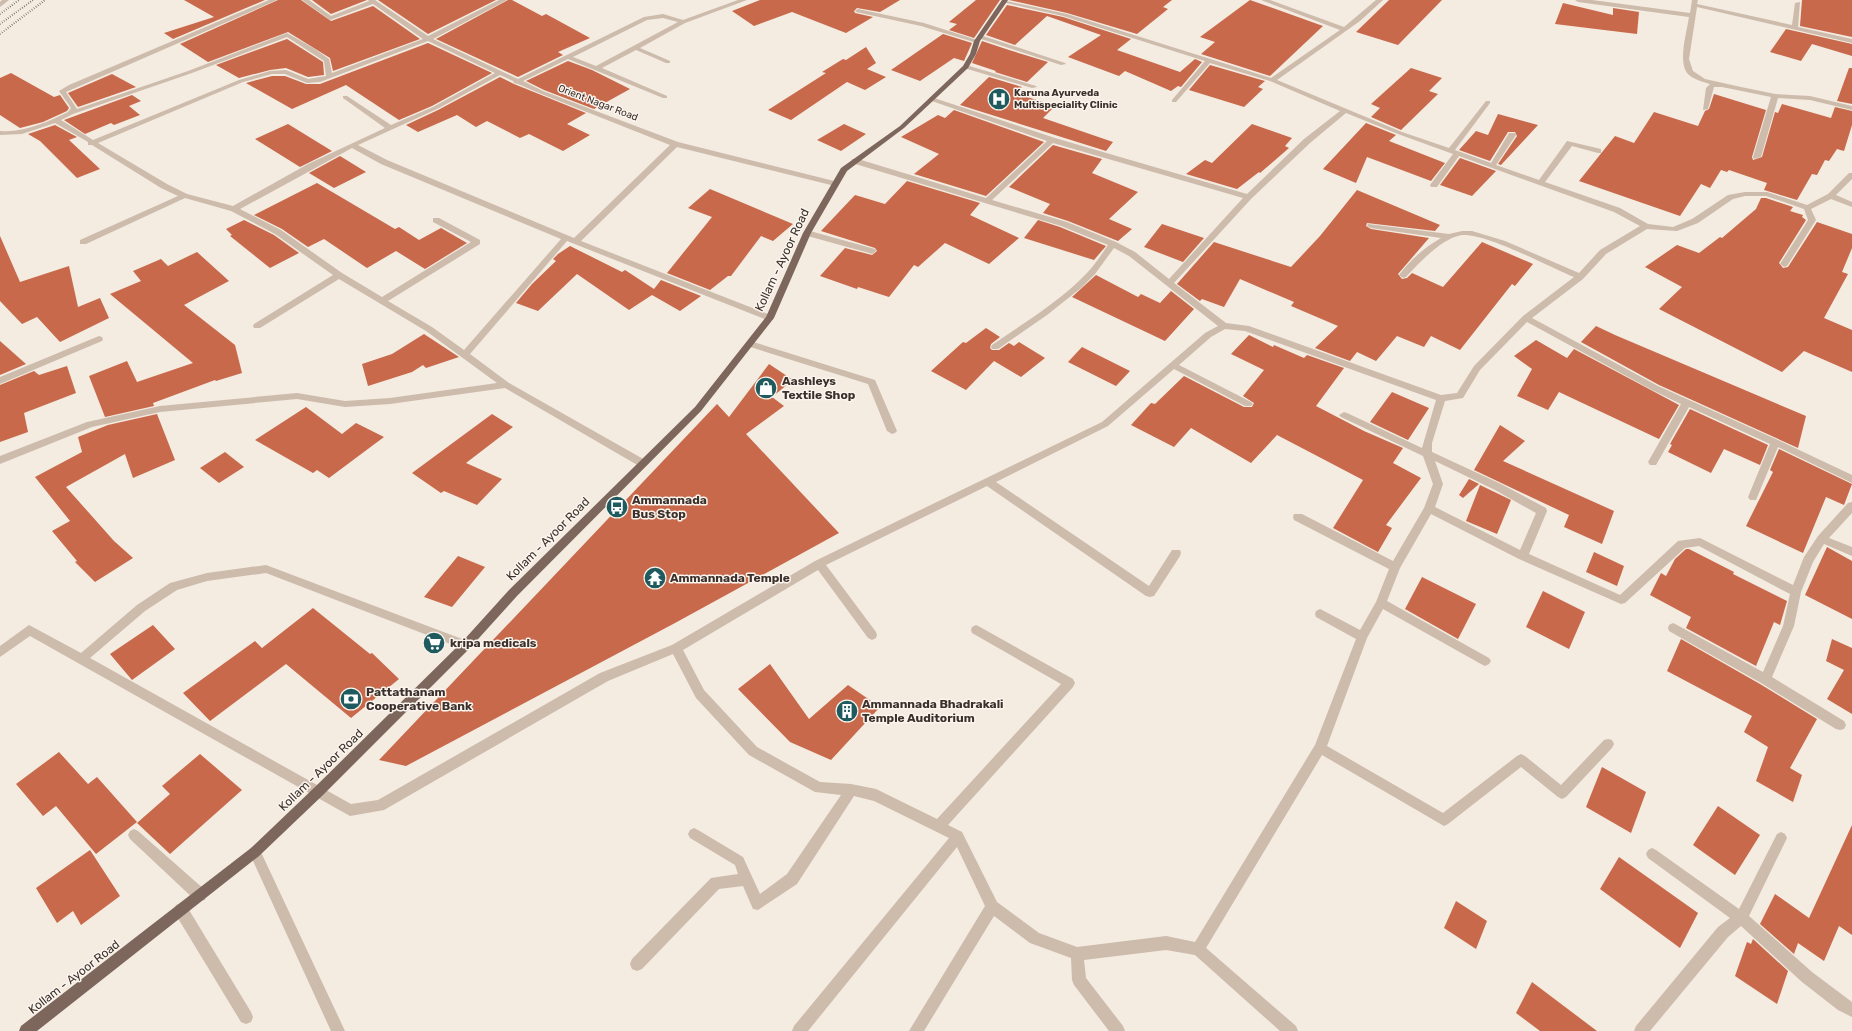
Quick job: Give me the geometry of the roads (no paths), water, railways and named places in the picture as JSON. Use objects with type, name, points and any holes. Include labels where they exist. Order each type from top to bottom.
[{"type":"main road","name":"Kollam - Ayoor Road","points":[[26,1031],[255,852],[319,791],[466,645],[512,593],[698,409],[770,318],[807,233],[844,170],[902,127],[966,66],[973,54],[978,39],[1005,1]]},
{"type":"street","points":[[0,5],[6,0]]},
{"type":"street","points":[[71,113],[74,108],[62,91],[274,0]]},
{"type":"street","points":[[305,0],[330,18],[372,1]]},
{"type":"street","points":[[91,143],[240,81],[272,72],[286,72],[307,81],[320,80],[329,77],[428,39],[504,0]]},
{"type":"street","points":[[596,69],[683,22],[744,0]]},
{"type":"street","points":[[1264,0],[1344,29]]},
{"type":"street","points":[[1272,80],[1358,20],[1380,0]]},
{"type":"street","points":[[1578,0],[1692,15]]},
{"type":"street","name":"Orient Nagar Road","points":[[372,1],[428,39],[516,82],[675,144],[835,184]]},
{"type":"street","points":[[1005,1],[1065,15],[1272,80],[1400,133],[1617,210],[1646,226],[1674,229],[1696,221],[1731,196],[1745,194],[1767,194],[1807,208],[1831,196],[1852,175]]},
{"type":"street","points":[[1852,41],[1694,2],[1686,59],[1690,72],[1703,80],[1775,96],[1810,98],[1852,108]]},
{"type":"street","points":[[1796,28],[1798,3]]},
{"type":"street","points":[[858,11],[922,24],[1063,64]]},
{"type":"street","points":[[516,82],[566,56],[646,18],[663,16],[683,22]]},
{"type":"street","points":[[0,133],[9,134],[20,132],[56,120],[71,113],[190,72],[287,35],[327,60],[329,77]]},
{"type":"street","points":[[636,48],[668,62]]},
{"type":"street","points":[[566,56],[665,97]]},
{"type":"street","points":[[1174,101],[1209,60]]},
{"type":"street","points":[[966,66],[1034,87]]},
{"type":"street","points":[[234,209],[311,166],[352,145],[435,108],[499,73]]},
{"type":"street","points":[[1705,109],[1709,88],[1712,85],[1726,85]]},
{"type":"street","points":[[1757,157],[1775,96]]},
{"type":"street","points":[[345,97],[390,128]]},
{"type":"street","points":[[931,99],[1052,140],[1248,197]]},
{"type":"street","points":[[1434,186],[1488,102]]},
{"type":"street","points":[[1169,284],[1248,197],[1307,141],[1345,110]]},
{"type":"street","points":[[56,120],[91,143],[164,186],[184,196],[234,209],[278,232],[339,275],[428,329],[506,385],[642,463]]},
{"type":"street","points":[[1492,166],[1512,135]]},
{"type":"street","points":[[987,201],[1052,140]]},
{"type":"street","points":[[1542,183],[1570,143],[1598,151]]},
{"type":"street","points":[[575,242],[675,144]]},
{"type":"street","points":[[352,145],[384,162],[575,242],[770,318]]},
{"type":"street","points":[[855,161],[1064,224],[1113,244],[1132,254],[1224,326],[1246,328],[1442,398],[1460,396],[1477,368],[1526,318],[1580,277],[1603,252],[1646,226]]},
{"type":"street","points":[[83,242],[184,196]]},
{"type":"street","points":[[1831,196],[1852,205]]},
{"type":"street","points":[[1784,264],[1812,220],[1807,208]]},
{"type":"street","points":[[382,300],[477,242],[436,220]]},
{"type":"street","points":[[1371,226],[1450,237]]},
{"type":"street","points":[[807,233],[872,251]]},
{"type":"street","points":[[1403,275],[1420,258],[1450,237],[1464,233],[1488,237],[1580,277]]},
{"type":"street","points":[[464,355],[566,238]]},
{"type":"street","points":[[995,347],[1072,291],[1090,275],[1113,244]]},
{"type":"street","points":[[258,326],[339,275]]},
{"type":"street","points":[[1526,318],[1656,388],[1852,479]]},
{"type":"street","points":[[0,652],[29,630],[82,658],[319,791],[350,810],[380,806],[604,676],[676,648],[819,564],[1105,424],[1208,335],[1224,326]]},
{"type":"street","points":[[0,381],[99,340]]},
{"type":"street","points":[[750,344],[872,382],[892,431]]},
{"type":"street","points":[[1173,365],[1248,404]]},
{"type":"street","points":[[0,460],[90,424],[160,409],[297,396],[345,404],[390,401],[506,385]]},
{"type":"street","points":[[1198,949],[1320,748],[1362,637],[1381,603],[1395,567],[1429,509],[1438,484],[1427,454],[1427,444],[1442,398]]},
{"type":"street","points":[[1653,462],[1686,402]]},
{"type":"street","points":[[1344,415],[1498,487],[1542,511],[1523,556]]},
{"type":"street","points":[[1753,497],[1775,442]]},
{"type":"street","points":[[989,482],[1150,593],[1176,553]]},
{"type":"street","points":[[1765,679],[1786,634],[1795,602],[1796,592],[1808,560],[1822,539],[1852,506]]},
{"type":"street","points":[[1429,509],[1523,556],[1621,600],[1682,544],[1700,542],[1796,592]]},
{"type":"street","points":[[1298,517],[1395,567]]},
{"type":"street","points":[[1822,539],[1852,552]]},
{"type":"street","points":[[819,564],[872,635]]},
{"type":"street","points":[[82,658],[141,608],[174,586],[207,577],[266,569],[466,645]]},
{"type":"street","points":[[1381,603],[1485,661]]},
{"type":"street","points":[[1320,614],[1362,637]]},
{"type":"street","points":[[1673,628],[1765,679],[1840,724]]},
{"type":"street","points":[[938,827],[1069,683],[976,630]]},
{"type":"street","points":[[676,648],[700,694],[753,752],[819,788],[851,790],[876,795],[958,836],[992,907],[1035,938],[1077,954],[1166,943],[1198,949],[1291,1031]]},
{"type":"street","points":[[1320,748],[1444,820],[1521,760],[1562,793],[1608,744]]},
{"type":"street","points":[[694,834],[739,861],[758,904],[792,879],[851,790]]},
{"type":"street","points":[[134,835],[200,895]]},
{"type":"street","points":[[799,1031],[958,836]]},
{"type":"street","points":[[1641,1031],[1723,932],[1741,918],[1781,838]]},
{"type":"street","points":[[255,852],[338,1031]]},
{"type":"street","points":[[1652,854],[1741,918],[1807,977],[1842,1005],[1852,1010]]},
{"type":"street","points":[[637,964],[716,883],[747,879]]},
{"type":"street","points":[[916,1031],[992,907]]},
{"type":"street","points":[[181,910],[246,1017]]},
{"type":"street","points":[[1077,954],[1079,980],[1118,1031]]},
{"type":"railway","points":[[0,14],[19,0]]},
{"type":"railway","points":[[0,24],[33,0]]},
{"type":"railway","points":[[0,34],[45,0]]},
{"type":"place","name":"Karuna Ayurveda Multispeciality Clinic","points":[[999,99]]},
{"type":"place","name":"Aashleys Textile Shop","points":[[766,388]]},
{"type":"place","name":"Ammannada Bus Stop","points":[[617,507]]},
{"type":"place","name":"Ammannada Temple","points":[[655,578]]},
{"type":"place","name":"kripa medicals","points":[[434,643]]},
{"type":"place","name":"Pattathanam Cooperative Bank","points":[[351,699]]},
{"type":"place","name":"Ammannada Bhadrakali Temple Auditorium","points":[[847,711]]}]
